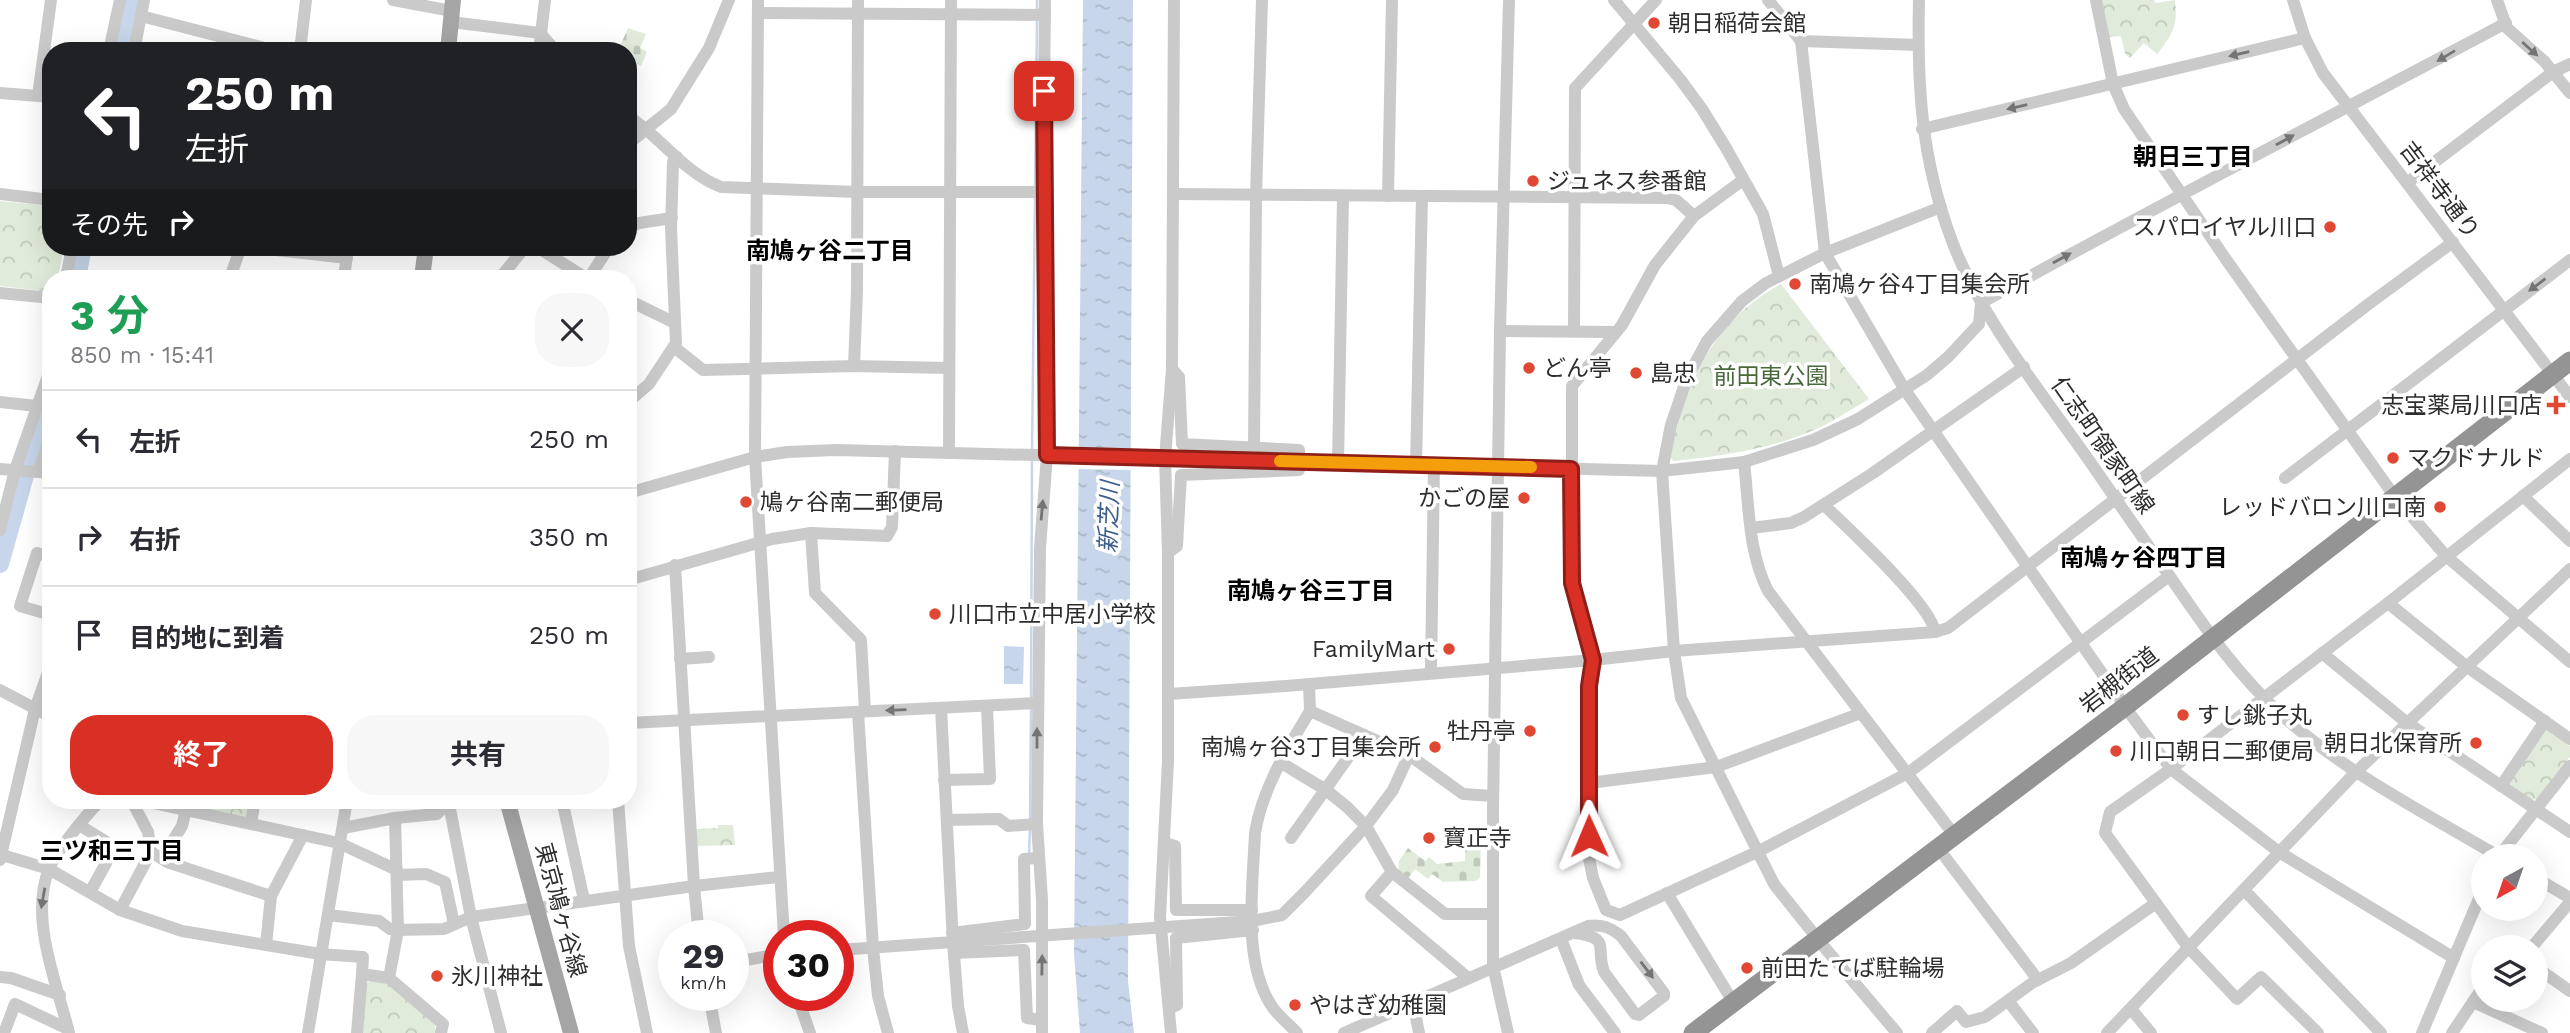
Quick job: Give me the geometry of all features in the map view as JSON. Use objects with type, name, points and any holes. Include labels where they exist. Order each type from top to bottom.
[{"type":"highway","name":"岩槻街道","points":[[1693,1033],[1733,1002],[1822,944],[1945,857],[2398,501],[2563,382],[2570,361]]},
{"type":"highway","name":"岩槻街道","points":[[1715,1033],[1955,836],[2129,710]]},
{"type":"main road","points":[[449,42],[452,11]]},
{"type":"main road","name":"東京鳩ヶ谷線","points":[[510,809],[571,1033]]},
{"type":"street","points":[[48,42],[51,0]]},
{"type":"street","points":[[111,42],[120,0]]},
{"type":"street","points":[[136,42],[144,0]]},
{"type":"street","points":[[301,42],[306,0]]},
{"type":"street","points":[[393,0],[452,11],[540,33],[548,42]]},
{"type":"street","points":[[539,42],[545,0]]},
{"type":"street","points":[[637,137],[666,114],[677,101],[709,48],[729,0]]},
{"type":"street","points":[[1041,1027],[1042,901],[1037,858],[1037,703],[1040,548],[1050,455],[1043,192],[1045,0]]},
{"type":"street","points":[[1171,1033],[1161,926],[1169,694],[1168,552],[1162,458],[1172,369],[1174,0]]},
{"type":"street","points":[[1254,448],[1256,195],[1262,0]]},
{"type":"street","points":[[1388,196],[1392,0]]},
{"type":"street","points":[[1508,1033],[1493,966],[1493,796],[1500,331],[1509,0]]},
{"type":"street","points":[[1614,0],[1702,109],[1763,214],[1779,276]]},
{"type":"street","points":[[1574,331],[1575,88],[1656,0]]},
{"type":"street","points":[[1768,0],[1801,41],[1825,253],[1905,390],[2171,769],[2279,852],[2454,958]]},
{"type":"street","name":"仁志町領家町線","points":[[1919,0],[1922,129],[1941,207],[1960,261],[1981,303],[2216,643],[2263,698],[2307,737],[2356,772],[2479,844]]},
{"type":"street","points":[[2096,0],[2113,84],[2124,109],[2296,359],[2398,501],[2446,556],[2570,662]]},
{"type":"street","name":"吉祥寺通り","points":[[2293,0],[2305,38],[2323,73],[2504,310],[2563,382]]},
{"type":"street","points":[[2497,0],[2507,28],[2553,72],[2570,93]]},
{"type":"street","points":[[854,366],[858,6]]},
{"type":"street","points":[[783,920],[755,457],[758,7],[951,7],[1045,15]]},
{"type":"street","points":[[948,453],[951,7]]},
{"type":"street","points":[[141,16],[241,42]]},
{"type":"street","points":[[637,490],[755,457],[826,450],[1662,471],[1744,462],[1839,429],[1905,390],[1972,334],[1979,324],[1981,303],[2506,23]]},
{"type":"street","points":[[1922,129],[2305,38]]},
{"type":"street","points":[[1801,41],[1918,45]]},
{"type":"street","points":[[2407,183],[2553,72],[2570,64]]},
{"type":"street","points":[[0,93],[42,97]]},
{"type":"street","points":[[637,121],[712,184],[729,188],[857,192],[1043,192]]},
{"type":"street","points":[[637,394],[649,384],[676,343],[672,218],[673,162],[677,157]]},
{"type":"street","points":[[1744,180],[1694,216],[1655,265],[1616,332],[1572,386],[1572,583],[1593,660],[1589,686],[1590,858],[1593,878],[1606,910],[1620,915],[1757,852],[1908,773],[2169,576]]},
{"type":"street","points":[[0,194],[42,199]]},
{"type":"street","points":[[1173,194],[1667,198],[1676,200],[1694,216]]},
{"type":"street","points":[[1338,463],[1343,195]]},
{"type":"street","points":[[1416,465],[1422,196]]},
{"type":"street","points":[[1892,1031],[1774,884],[1681,698],[1674,651],[1662,471],[1671,425],[1694,363],[1727,316],[1742,301],[1779,276],[1825,253],[1941,207]]},
{"type":"street","points":[[637,224],[672,218]]},
{"type":"street","points":[[1169,694],[1674,651],[1936,632],[1948,628],[2296,359],[2453,242]]},
{"type":"street","points":[[507,270],[518,256]]},
{"type":"street","points":[[544,256],[572,270]]},
{"type":"street","points":[[2285,478],[2570,260]]},
{"type":"street","points":[[0,293],[42,297]]},
{"type":"street","points":[[637,304],[675,323]]},
{"type":"street","points":[[1500,331],[1616,332]]},
{"type":"street","points":[[674,347],[703,370],[756,366],[948,368]]},
{"type":"street","points":[[1751,528],[1791,523],[1824,505],[2024,367]]},
{"type":"street","points":[[1168,552],[1177,546],[1181,475],[1299,470],[1300,461],[1299,450],[1182,444],[1179,377],[1172,369]]},
{"type":"street","points":[[0,530],[15,471],[42,392]]},
{"type":"street","points":[[0,402],[37,406]]},
{"type":"street","points":[[637,577],[761,541],[811,533],[883,536],[890,533],[895,451]]},
{"type":"street","points":[[2318,1033],[2261,977],[2237,999],[2188,947],[2105,833],[2110,812],[2171,769],[2388,603],[2570,459]]},
{"type":"street","points":[[1744,462],[1759,573],[1768,591],[1955,836]]},
{"type":"street","points":[[1431,673],[1434,465]]},
{"type":"street","points":[[0,469],[42,473]]},
{"type":"street","points":[[2523,496],[2570,541]]},
{"type":"street","points":[[1824,505],[1899,580],[1934,622],[1936,632]]},
{"type":"street","points":[[811,533],[815,593],[861,640],[873,948],[878,996],[888,1033]]},
{"type":"street","points":[[42,554],[37,553],[20,606],[42,612]]},
{"type":"street","points":[[675,565],[697,920]]},
{"type":"street","points":[[2107,1033],[2356,772],[2570,569]]},
{"type":"street","points":[[2388,603],[2466,666],[2570,739]]},
{"type":"street","points":[[2322,653],[2406,722],[2570,832]]},
{"type":"street","points":[[680,659],[709,657]]},
{"type":"street","points":[[1297,1033],[1272,1007],[1256,973],[1252,920],[1257,820],[1280,762],[1310,711],[1309,684]]},
{"type":"street","points":[[42,689],[6,801],[1,858],[49,869],[120,910],[182,931],[320,954],[363,957],[357,1033]]},
{"type":"street","points":[[0,690],[42,712]]},
{"type":"street","points":[[637,723],[1037,703]]},
{"type":"street","points":[[944,780],[990,779],[987,706]]},
{"type":"street","points":[[941,708],[953,942],[963,1033]]},
{"type":"street","points":[[1310,711],[1409,755],[1463,794],[1493,796]]},
{"type":"street","points":[[1588,783],[1716,767],[1861,713]]},
{"type":"street","points":[[2501,786],[2545,721]]},
{"type":"street","points":[[1291,838],[1364,734]]},
{"type":"street","points":[[1169,1009],[1177,1005],[1176,938],[1282,915],[1366,826],[1393,790],[1409,755]]},
{"type":"street","points":[[1280,762],[1326,790],[1366,826],[1392,872],[1444,914],[1493,914]]},
{"type":"street","points":[[2508,844],[2570,766]]},
{"type":"street","points":[[69,1031],[42,929],[41,907],[49,869],[79,825],[94,809]]},
{"type":"street","points":[[136,809],[156,855],[167,862],[271,895]]},
{"type":"street","points":[[251,823],[253,809]]},
{"type":"street","points":[[308,1033],[346,809]]},
{"type":"street","points":[[343,828],[395,818],[437,814],[440,809]]},
{"type":"street","points":[[445,809],[501,1033]]},
{"type":"street","points":[[564,809],[584,900]]},
{"type":"street","points":[[619,809],[629,946],[648,1033]]},
{"type":"street","points":[[120,910],[156,855],[182,826],[186,810],[339,844],[397,873],[426,874],[445,882],[454,924]]},
{"type":"street","points":[[389,978],[398,930],[395,818]]},
{"type":"street","points":[[947,820],[999,819],[1008,825],[1037,824]]},
{"type":"street","points":[[79,825],[114,847],[90,892]]},
{"type":"street","points":[[266,945],[271,895],[303,835]]},
{"type":"street","points":[[1165,843],[1175,846],[1176,910],[1252,920]]},
{"type":"street","points":[[1945,857],[2038,980]]},
{"type":"street","points":[[953,942],[1025,924],[1024,859],[1037,858]]},
{"type":"street","points":[[1392,872],[1370,896],[1468,977]]},
{"type":"street","points":[[328,915],[379,921],[390,929],[398,930],[444,929],[471,917],[584,900],[779,877]]},
{"type":"street","points":[[2542,935],[2570,900],[2548,886]]},
{"type":"street","points":[[2244,890],[2381,1033]]},
{"type":"street","points":[[1667,893],[1733,1002]]},
{"type":"street","points":[[1931,1033],[1957,1011],[1966,1022],[1985,1017],[2038,980],[2071,963],[2156,904]]},
{"type":"street","points":[[2422,1033],[2471,918]]},
{"type":"street","points":[[854,949],[1252,920]]},
{"type":"street","points":[[1344,1033],[1588,926],[1613,929],[1621,936],[1664,996],[1639,1015],[1635,1014],[1604,972],[1601,964],[1602,945]]},
{"type":"street","points":[[1575,933],[1589,935],[1602,945]]},
{"type":"street","points":[[1602,945],[1621,936]]},
{"type":"street","points":[[1561,939],[1578,985],[1615,1033]]},
{"type":"street","points":[[953,942],[1024,950],[1027,1018],[1041,1027]]},
{"type":"street","points":[[362,974],[389,978],[443,1024],[441,1033]]},
{"type":"street","points":[[2548,975],[2570,991]]},
{"type":"street","points":[[0,977],[11,978],[60,995]]},
{"type":"street","points":[[1413,1002],[1419,1033]]},
{"type":"street","points":[[2009,1002],[2033,1033]]},
{"type":"street","points":[[4,1033],[15,1004],[69,1031]]},
{"type":"street","points":[[2452,1033],[2471,1005]]},
{"type":"street","points":[[2130,1009],[2151,1033]]},
{"type":"street","points":[[712,1011],[716,1033]]},
{"type":"street","points":[[802,1011],[810,1033]]},
{"type":"street","points":[[2493,1012],[2528,1030],[2542,1033]]},
{"type":"green space","points":[[2101,0],[2154,0],[2156,3],[2175,0],[2176,17],[2173,29],[2157,54],[2144,43],[2130,58],[2125,54],[2121,36],[2109,37]]},
{"type":"green space","points":[[628,28],[646,34],[640,48],[647,52],[641,66],[637,64],[637,42],[622,42]]},
{"type":"green space","points":[[0,201],[42,205],[42,256],[62,256],[60,270],[42,270],[42,291],[0,286]]},
{"type":"green space","name":"前田東公園","points":[[1781,284],[1869,399],[1827,424],[1790,439],[1732,453],[1673,461],[1670,456],[1685,403],[1706,356],[1737,316]]},
{"type":"green space","points":[[2547,729],[2570,746],[2570,757],[2538,799],[2531,800],[2509,785],[2543,730]]},
{"type":"green space","points":[[206,809],[249,809],[245,817]]},
{"type":"green space","points":[[718,825],[733,825],[735,845],[696,846],[696,829],[718,828]]},
{"type":"green space","points":[[1465,842],[1481,842],[1480,877],[1476,881],[1443,882],[1432,874],[1428,879],[1415,869],[1406,881],[1398,875],[1399,861],[1408,848],[1425,861],[1429,857],[1437,864],[1465,861]]},
{"type":"green space","points":[[370,981],[388,982],[435,1025],[436,1033],[362,1033],[366,984]]},
{"type":"water","name":"新芝川","points":[[1083,0],[1133,0],[1128,981],[1134,1033],[1080,1033],[1074,954]]},
{"type":"water","points":[[1004,646],[1024,647],[1023,684],[1004,684]]},
{"type":"pier","points":[[1075,451],[1134,452],[1134,470],[1075,469]]},
{"type":"waterway","points":[[122,42],[132,0]]},
{"type":"waterway","points":[[1037,0],[1037,12]]},
{"type":"waterway","points":[[1035,187],[1037,19]]},
{"type":"waterway","points":[[1032,450],[1035,197]]},
{"type":"waterway","points":[[79,270],[81,256]]},
{"type":"waterway","points":[[0,564],[30,458],[42,427]]},
{"type":"waterway","points":[[1031,698],[1032,460]]},
{"type":"waterway","points":[[1030,821],[1031,708]]},
{"type":"waterway","points":[[1029,856],[1030,827]]},
{"type":"slow traffic","points":[[1280,461],[1531,467]]},
{"type":"place","name":"朝日稲荷会館","points":[[1654,23]]},
{"type":"place","name":"ジュネス参番館","points":[[1533,181]]},
{"type":"place","name":"スパロイヤル川口","points":[[2330,227]]},
{"type":"place","name":"南鳩ヶ谷4丁目集会所","points":[[1795,284]]},
{"type":"place","name":"どん亭","points":[[1529,368]]},
{"type":"place","name":"島忠","points":[[1636,373]]},
{"type":"place","name":"志宝薬局川口店","points":[[2556,405]]},
{"type":"place","name":"マクドナルド","points":[[2393,458]]},
{"type":"place","name":"かごの屋","points":[[1524,498]]},
{"type":"place","name":"鳩ヶ谷南二郵便局","points":[[746,502]]},
{"type":"place","name":"レッドバロン川口南","points":[[2440,507]]},
{"type":"place","name":"川口市立中居小学校","points":[[935,614]]},
{"type":"place","name":"FamilyMart","points":[[1449,649]]},
{"type":"place","name":"すし銚子丸","points":[[2183,715]]},
{"type":"place","name":"牡丹亭","points":[[1530,731]]},
{"type":"place","name":"朝日北保育所","points":[[2476,743]]},
{"type":"place","name":"南鳩ヶ谷3丁目集会所","points":[[1435,747]]},
{"type":"place","name":"川口朝日二郵便局","points":[[2116,751]]},
{"type":"place","name":"寶正寺","points":[[1429,838]]},
{"type":"place","name":"前田たてば駐輪場","points":[[1747,968]]},
{"type":"place","name":"氷川神社","points":[[437,976]]},
{"type":"place","name":"やはぎ幼稚園","points":[[1295,1005]]},
{"type":"district","name":"朝日三丁目","points":[[2193,157]]},
{"type":"district","name":"南鳩ヶ谷二丁目","points":[[830,251]]},
{"type":"district","name":"南鳩ヶ谷四丁目","points":[[2144,558]]},
{"type":"district","name":"南鳩ヶ谷三丁目","points":[[1311,591]]},
{"type":"district","name":"三ツ和三丁目","points":[[112,851]]},
{"type":"route","points":[[1044,91],[1047,455],[1571,469],[1572,583],[1593,660],[1589,686],[1589,836]]}]
